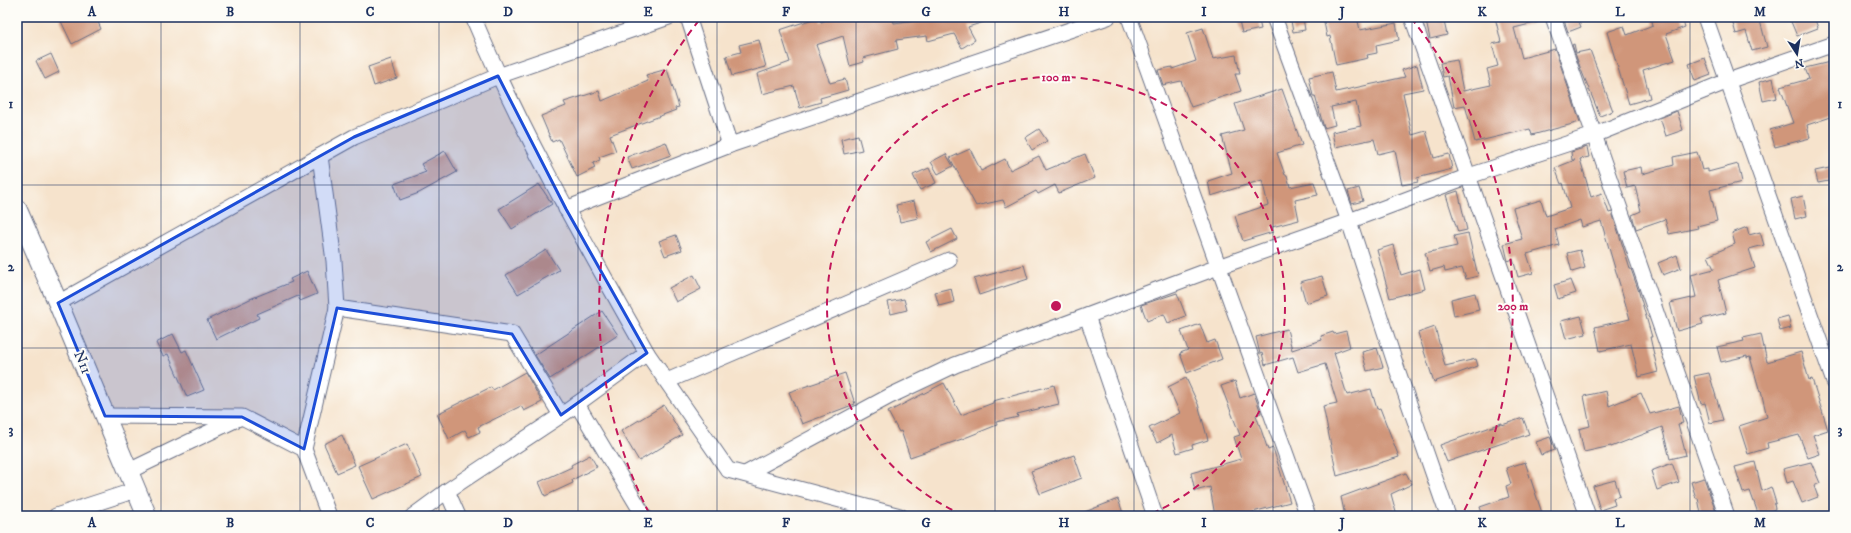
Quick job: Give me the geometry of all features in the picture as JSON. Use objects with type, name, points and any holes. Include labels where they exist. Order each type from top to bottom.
[{"type":"main road","name":"N11","points":[[17,210],[58,302],[146,516]]},
{"type":"street","points":[[474,17],[498,76],[566,209],[647,353],[728,470],[900,516]]},
{"type":"street","points":[[58,302],[354,137],[498,76],[669,17]]},
{"type":"street","points":[[688,17],[730,145]]},
{"type":"street","points":[[566,209],[730,145],[1108,17]]},
{"type":"street","points":[[1129,17],[1308,516]]},
{"type":"street","points":[[1274,17],[1349,221],[1397,369],[1448,516]]},
{"type":"street","points":[[1412,17],[1588,516]]},
{"type":"street","points":[[1553,17],[1727,516]]},
{"type":"street","points":[[1705,17],[1834,382]]},
{"type":"street","points":[[745,474],[890,396],[955,365],[1468,176],[1594,135],[1728,81],[1834,44]]},
{"type":"street","points":[[320,156],[334,261],[337,308],[304,449],[329,516]]},
{"type":"street","points":[[667,381],[949,260]]},
{"type":"street","points":[[337,308],[512,334],[561,415]]},
{"type":"street","points":[[1087,316],[1155,516]]},
{"type":"street","points":[[413,516],[447,491],[577,404],[647,353]]},
{"type":"street","points":[[577,404],[644,516]]},
{"type":"street","points":[[105,416],[242,417],[304,449]]},
{"type":"street","points":[[129,472],[242,417]]},
{"type":"street","points":[[56,516],[136,490]]},
{"type":"street","points":[[447,491],[458,516]]},
{"type":"highlighted area","points":[[498,76],[566,209],[647,353],[561,415],[512,334],[337,308],[304,449],[242,417],[105,416],[58,303],[354,137]]},
{"type":"building","points":[[59,17],[96,17],[101,29],[72,44]]},
{"type":"building","points":[[819,17],[821,22],[836,17],[892,17],[894,23],[923,19],[923,17],[989,17],[990,20],[968,27],[975,40],[962,48],[954,34],[928,41],[927,36],[896,40],[898,49],[863,58],[864,62],[850,66],[843,36],[816,45],[830,83],[845,79],[848,90],[820,98],[821,102],[800,108],[794,86],[762,94],[757,74],[790,62],[780,30]]},
{"type":"building","points":[[1238,17],[1258,17],[1261,29],[1242,33]]},
{"type":"building","points":[[1323,17],[1357,17],[1360,30],[1396,23],[1399,40],[1376,45],[1377,53],[1367,55],[1368,58],[1336,65],[1330,36],[1327,37]]},
{"type":"building","points":[[1425,17],[1443,17],[1447,35],[1430,39]]},
{"type":"building","points":[[1495,17],[1538,17],[1538,22],[1514,28],[1522,58],[1555,49],[1580,122],[1532,135],[1530,129],[1475,142],[1465,105],[1454,107],[1448,76],[1443,77],[1440,63],[1457,60],[1463,91],[1491,85],[1487,69],[1498,66],[1492,44],[1501,42]]},
{"type":"building","points":[[1563,17],[1577,17],[1581,27],[1568,32]]},
{"type":"building","points":[[1651,17],[1682,17],[1685,27],[1666,34],[1675,60],[1643,70],[1650,98],[1629,104],[1607,32],[1624,26],[1627,35],[1653,25]]},
{"type":"building","points":[[1743,17],[1759,17],[1767,47],[1752,51],[1746,31],[1736,34],[1732,20]]},
{"type":"building","points":[[1789,17],[1814,17],[1818,28],[1797,36]]},
{"type":"building","points":[[1303,18],[1305,30],[1293,32],[1291,21]]},
{"type":"building","points":[[1203,28],[1213,59],[1236,55],[1240,74],[1235,74],[1241,91],[1191,107],[1181,81],[1163,85],[1158,70],[1172,67],[1172,69],[1196,61],[1187,33]]},
{"type":"building","points":[[759,40],[766,67],[732,76],[726,56],[741,52],[739,45]]},
{"type":"building","points":[[1574,44],[1576,53],[1590,50],[1613,111],[1600,116],[1572,45]]},
{"type":"building","points":[[51,54],[59,72],[45,79],[36,61]]},
{"type":"building","points":[[1705,58],[1711,75],[1695,81],[1689,64]]},
{"type":"building","points":[[391,59],[397,78],[374,86],[368,67]]},
{"type":"building","points":[[1834,61],[1834,116],[1807,125],[1810,138],[1775,147],[1770,130],[1793,123],[1780,87],[1809,79],[1805,68]]},
{"type":"building","points":[[1417,65],[1423,89],[1403,93],[1412,135],[1426,131],[1434,158],[1449,154],[1452,169],[1417,178],[1418,182],[1402,185],[1395,150],[1378,154],[1374,139],[1335,147],[1332,132],[1361,126],[1356,102],[1331,107],[1335,125],[1324,128],[1315,96],[1313,96],[1309,77],[1332,72],[1336,92],[1405,77],[1402,70]]},
{"type":"building","points":[[667,69],[679,107],[675,108],[676,110],[610,135],[616,151],[599,157],[600,160],[593,163],[595,168],[577,177],[559,139],[552,142],[541,116],[566,106],[564,102],[599,91],[602,101],[648,81],[646,75]]},
{"type":"building","points":[[1773,78],[1777,98],[1763,101],[1759,82]]},
{"type":"building","points":[[1282,89],[1302,145],[1277,153],[1285,175],[1287,175],[1290,187],[1314,182],[1318,195],[1295,200],[1299,220],[1272,227],[1273,232],[1243,241],[1235,216],[1268,205],[1262,180],[1211,196],[1208,181],[1232,173],[1222,136],[1244,130],[1235,104]]},
{"type":"building","points":[[1677,111],[1683,130],[1666,136],[1660,118]]},
{"type":"building","points":[[1039,129],[1047,141],[1032,150],[1025,138]]},
{"type":"building","points":[[858,135],[862,150],[844,154],[841,139]]},
{"type":"building","points":[[666,142],[671,155],[632,169],[627,157]]},
{"type":"building","points":[[1587,147],[1589,157],[1580,159],[1591,197],[1602,193],[1609,213],[1612,212],[1638,289],[1652,337],[1650,337],[1658,372],[1639,377],[1631,344],[1600,351],[1595,327],[1630,319],[1601,221],[1582,227],[1580,220],[1555,229],[1559,245],[1527,254],[1533,273],[1518,277],[1513,259],[1508,261],[1504,244],[1522,239],[1513,208],[1541,200],[1546,216],[1570,208],[1563,183],[1561,184],[1555,168],[1575,160],[1572,160],[1571,152]]},
{"type":"building","points":[[970,149],[981,171],[1005,159],[1010,170],[1039,156],[1046,170],[1085,154],[1095,178],[1059,193],[1055,185],[1038,194],[1036,191],[1006,207],[1003,200],[976,206],[950,158]]},
{"type":"building","points":[[445,151],[457,172],[419,193],[400,200],[394,184],[426,172],[421,164]]},
{"type":"building","points":[[1697,152],[1702,170],[1708,169],[1708,172],[1738,164],[1742,182],[1710,190],[1717,221],[1697,226],[1698,228],[1669,234],[1665,219],[1636,229],[1632,215],[1641,211],[1635,186],[1627,188],[1623,171],[1641,167],[1642,174],[1674,165],[1673,157]]},
{"type":"building","points":[[946,154],[953,166],[938,174],[931,162]]},
{"type":"building","points":[[1834,167],[1834,180],[1818,183],[1815,171]]},
{"type":"building","points":[[929,168],[936,183],[920,190],[913,175]]},
{"type":"building","points":[[539,184],[552,204],[512,229],[499,209]]},
{"type":"building","points":[[1359,188],[1363,201],[1352,204],[1348,191]]},
{"type":"building","points":[[1458,191],[1467,230],[1458,232],[1446,195]]},
{"type":"building","points":[[1803,196],[1807,216],[1795,219],[1791,199]]},
{"type":"building","points":[[914,201],[918,218],[900,222],[896,205]]},
{"type":"building","points":[[1747,227],[1749,235],[1760,232],[1764,245],[1749,249],[1755,268],[1718,280],[1726,313],[1701,319],[1703,324],[1677,331],[1670,303],[1696,297],[1691,275],[1714,269],[1708,256],[1735,244],[1732,233]]},
{"type":"building","points":[[952,229],[957,239],[931,252],[926,242]]},
{"type":"building","points":[[1468,233],[1478,276],[1466,279],[1462,268],[1445,272],[1444,267],[1430,271],[1425,253],[1457,246],[1454,236]]},
{"type":"building","points":[[676,235],[682,250],[665,256],[659,241]]},
{"type":"building","points":[[1393,245],[1401,275],[1420,269],[1425,289],[1390,298],[1377,250]]},
{"type":"building","points":[[546,250],[559,270],[518,294],[506,275]]},
{"type":"building","points":[[1580,250],[1585,268],[1572,272],[1567,253]]},
{"type":"building","points":[[1677,255],[1681,268],[1663,275],[1658,263]]},
{"type":"building","points":[[1024,265],[1028,279],[979,295],[974,279]]},
{"type":"building","points":[[307,271],[317,294],[300,301],[298,296],[257,314],[259,318],[216,339],[207,320],[250,299],[292,282],[290,279]]},
{"type":"building","points":[[694,275],[701,289],[676,302],[669,288]]},
{"type":"building","points":[[1322,276],[1328,296],[1306,303],[1300,282]]},
{"type":"building","points":[[1571,280],[1576,293],[1558,299],[1554,285]]},
{"type":"building","points":[[951,288],[954,302],[939,306],[935,292]]},
{"type":"building","points":[[1177,293],[1186,316],[1168,323],[1164,314],[1147,321],[1141,305]]},
{"type":"building","points":[[1475,293],[1479,310],[1454,316],[1451,299]]},
{"type":"building","points":[[904,299],[907,310],[891,314],[888,302]]},
{"type":"building","points":[[602,311],[618,335],[550,379],[535,355]]},
{"type":"building","points":[[1581,316],[1586,334],[1566,339],[1561,321]]},
{"type":"building","points":[[1788,316],[1791,328],[1780,331],[1777,319]]},
{"type":"building","points":[[1200,324],[1207,343],[1215,340],[1222,359],[1187,373],[1180,353],[1188,350],[1181,331]]},
{"type":"building","points":[[1435,327],[1445,366],[1476,359],[1478,366],[1434,382],[1418,333]]},
{"type":"building","points":[[1287,329],[1292,350],[1322,340],[1321,336],[1333,332],[1334,334],[1346,331],[1350,347],[1334,353],[1347,395],[1371,389],[1377,409],[1380,408],[1399,457],[1337,476],[1323,406],[1337,403],[1325,364],[1298,372],[1293,357],[1265,365],[1262,353],[1260,354],[1256,337]]},
{"type":"building","points":[[173,334],[182,352],[186,350],[204,390],[187,397],[168,354],[163,356],[156,343]]},
{"type":"building","points":[[1761,334],[1767,362],[1801,352],[1809,380],[1812,379],[1828,430],[1813,435],[1820,454],[1808,458],[1799,435],[1767,443],[1768,448],[1748,454],[1739,426],[1767,417],[1761,391],[1760,392],[1750,357],[1747,358],[1747,356],[1721,362],[1717,347],[1744,341],[1743,338]]},
{"type":"building","points":[[1377,348],[1383,367],[1367,371],[1362,352]]},
{"type":"building","points":[[525,372],[542,402],[524,411],[521,406],[478,427],[480,432],[469,437],[465,430],[449,439],[437,414],[491,387],[493,390]]},
{"type":"building","points":[[845,373],[855,404],[802,424],[789,392]]},
{"type":"building","points":[[1709,373],[1723,420],[1710,423],[1705,403],[1701,404],[1694,376]]},
{"type":"building","points":[[1186,378],[1198,404],[1208,440],[1192,445],[1193,448],[1177,453],[1172,435],[1157,443],[1149,428],[1180,413],[1168,387]]},
{"type":"building","points":[[1235,381],[1240,398],[1254,393],[1261,413],[1256,415],[1268,450],[1273,448],[1290,502],[1253,512],[1254,516],[1215,516],[1210,487],[1195,491],[1191,473],[1241,459],[1234,437],[1240,435],[1221,386]]},
{"type":"building","points":[[944,383],[961,415],[993,403],[993,401],[1054,385],[1059,404],[1017,414],[1018,417],[996,422],[997,425],[910,457],[901,431],[899,432],[888,412]]},
{"type":"building","points":[[1606,391],[1609,406],[1641,393],[1650,414],[1679,406],[1683,423],[1678,424],[1686,455],[1670,459],[1662,427],[1611,447],[1584,452],[1579,429],[1590,426],[1584,396]]},
{"type":"building","points":[[664,405],[682,435],[639,461],[621,431]]},
{"type":"building","points":[[1523,418],[1529,434],[1447,462],[1440,445],[1502,423],[1502,425]]},
{"type":"building","points":[[342,435],[355,465],[337,473],[324,444]]},
{"type":"building","points":[[1550,437],[1555,450],[1541,455],[1536,442]]},
{"type":"building","points":[[407,444],[422,477],[373,499],[358,466]]},
{"type":"building","points":[[590,455],[597,467],[572,480],[573,483],[545,496],[539,482],[572,467],[571,465]]},
{"type":"building","points":[[1074,455],[1082,478],[1040,494],[1031,471]]},
{"type":"building","points":[[1525,462],[1543,516],[1483,516],[1480,507],[1509,497],[1506,486],[1511,484],[1506,468]]},
{"type":"building","points":[[1755,462],[1762,491],[1771,487],[1776,503],[1774,504],[1775,509],[1767,512],[1768,516],[1759,516],[1750,491],[1743,493],[1735,467]]},
{"type":"building","points":[[1811,462],[1820,483],[1814,486],[1818,497],[1802,503],[1793,481],[1787,483],[1783,469]]},
{"type":"building","points":[[1672,463],[1679,482],[1657,490],[1651,471]]},
{"type":"building","points":[[1406,473],[1412,484],[1391,494],[1397,516],[1345,516],[1341,497]]},
{"type":"building","points":[[1704,478],[1716,511],[1701,514],[1698,498],[1696,498],[1691,482]]},
{"type":"building","points":[[1615,480],[1620,496],[1613,498],[1615,505],[1600,510],[1593,486]]},
{"type":"building","points":[[1118,499],[1124,516],[1077,516],[1077,515]]}]
